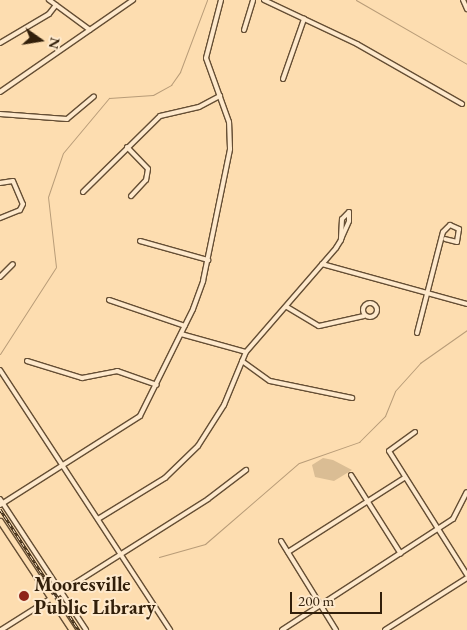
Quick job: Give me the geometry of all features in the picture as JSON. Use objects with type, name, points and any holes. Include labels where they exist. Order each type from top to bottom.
[{"type":"main road","points":[[0,521],[72,630]]},
{"type":"street","points":[[49,0],[90,30]]},
{"type":"street","points":[[0,92],[133,0]]},
{"type":"street","points":[[2,504],[132,423],[146,410],[185,326],[208,260],[230,148],[229,122],[206,50],[221,0]]},
{"type":"street","points":[[244,30],[253,0]]},
{"type":"street","points":[[264,0],[304,19],[462,104]]},
{"type":"street","points":[[463,0],[467,9]]},
{"type":"street","points":[[0,43],[33,26],[56,5]]},
{"type":"street","points":[[283,79],[304,19]]},
{"type":"street","points":[[0,114],[66,119],[94,96]]},
{"type":"street","points":[[83,192],[164,113],[200,107],[220,96]]},
{"type":"street","points":[[128,147],[148,169],[146,180],[131,196]]},
{"type":"street","points":[[0,183],[8,180],[13,181],[23,204],[20,210],[0,218]]},
{"type":"street","points":[[98,519],[183,463],[216,418],[246,352],[287,306],[341,240],[350,218],[349,212],[342,219],[341,240]]},
{"type":"street","points":[[417,333],[430,295],[447,227],[460,229],[457,242],[445,239]]},
{"type":"street","points":[[140,241],[208,260]]},
{"type":"street","points":[[0,277],[13,264]]},
{"type":"street","points":[[322,264],[467,304]]},
{"type":"street","points":[[109,300],[185,326]]},
{"type":"street","points":[[287,306],[320,326],[364,316],[375,316],[377,305],[362,305],[364,316]]},
{"type":"street","points":[[181,334],[246,352]]},
{"type":"street","points":[[27,361],[82,378],[117,371],[157,385]]},
{"type":"street","points":[[242,361],[270,381],[352,398]]},
{"type":"street","points":[[0,370],[170,630]]},
{"type":"street","points":[[385,630],[467,576],[404,478],[389,451],[415,432]]},
{"type":"street","points":[[1,630],[121,554],[246,470]]},
{"type":"street","points":[[351,475],[401,554]]},
{"type":"street","points":[[288,552],[404,478]]},
{"type":"street","points":[[282,630],[438,530],[459,513],[467,492]]},
{"type":"street","points":[[0,499],[86,630]]},
{"type":"street","points":[[281,541],[336,630]]},
{"type":"shaded area","points":[[323,458],[333,460],[352,470],[334,481],[315,477],[312,465]]},
{"type":"waterway","points":[[0,354],[56,267],[48,197],[63,153],[109,98],[153,95],[171,85],[180,72],[207,0]]},
{"type":"waterway","points":[[356,0],[467,64]]},
{"type":"waterway","points":[[159,557],[205,544],[299,463],[359,442],[385,416],[395,391],[420,363],[467,330]]},
{"type":"railway","points":[[0,509],[79,630]]},
{"type":"place","name":"Mooresville Public Library","points":[[24,596]]}]
